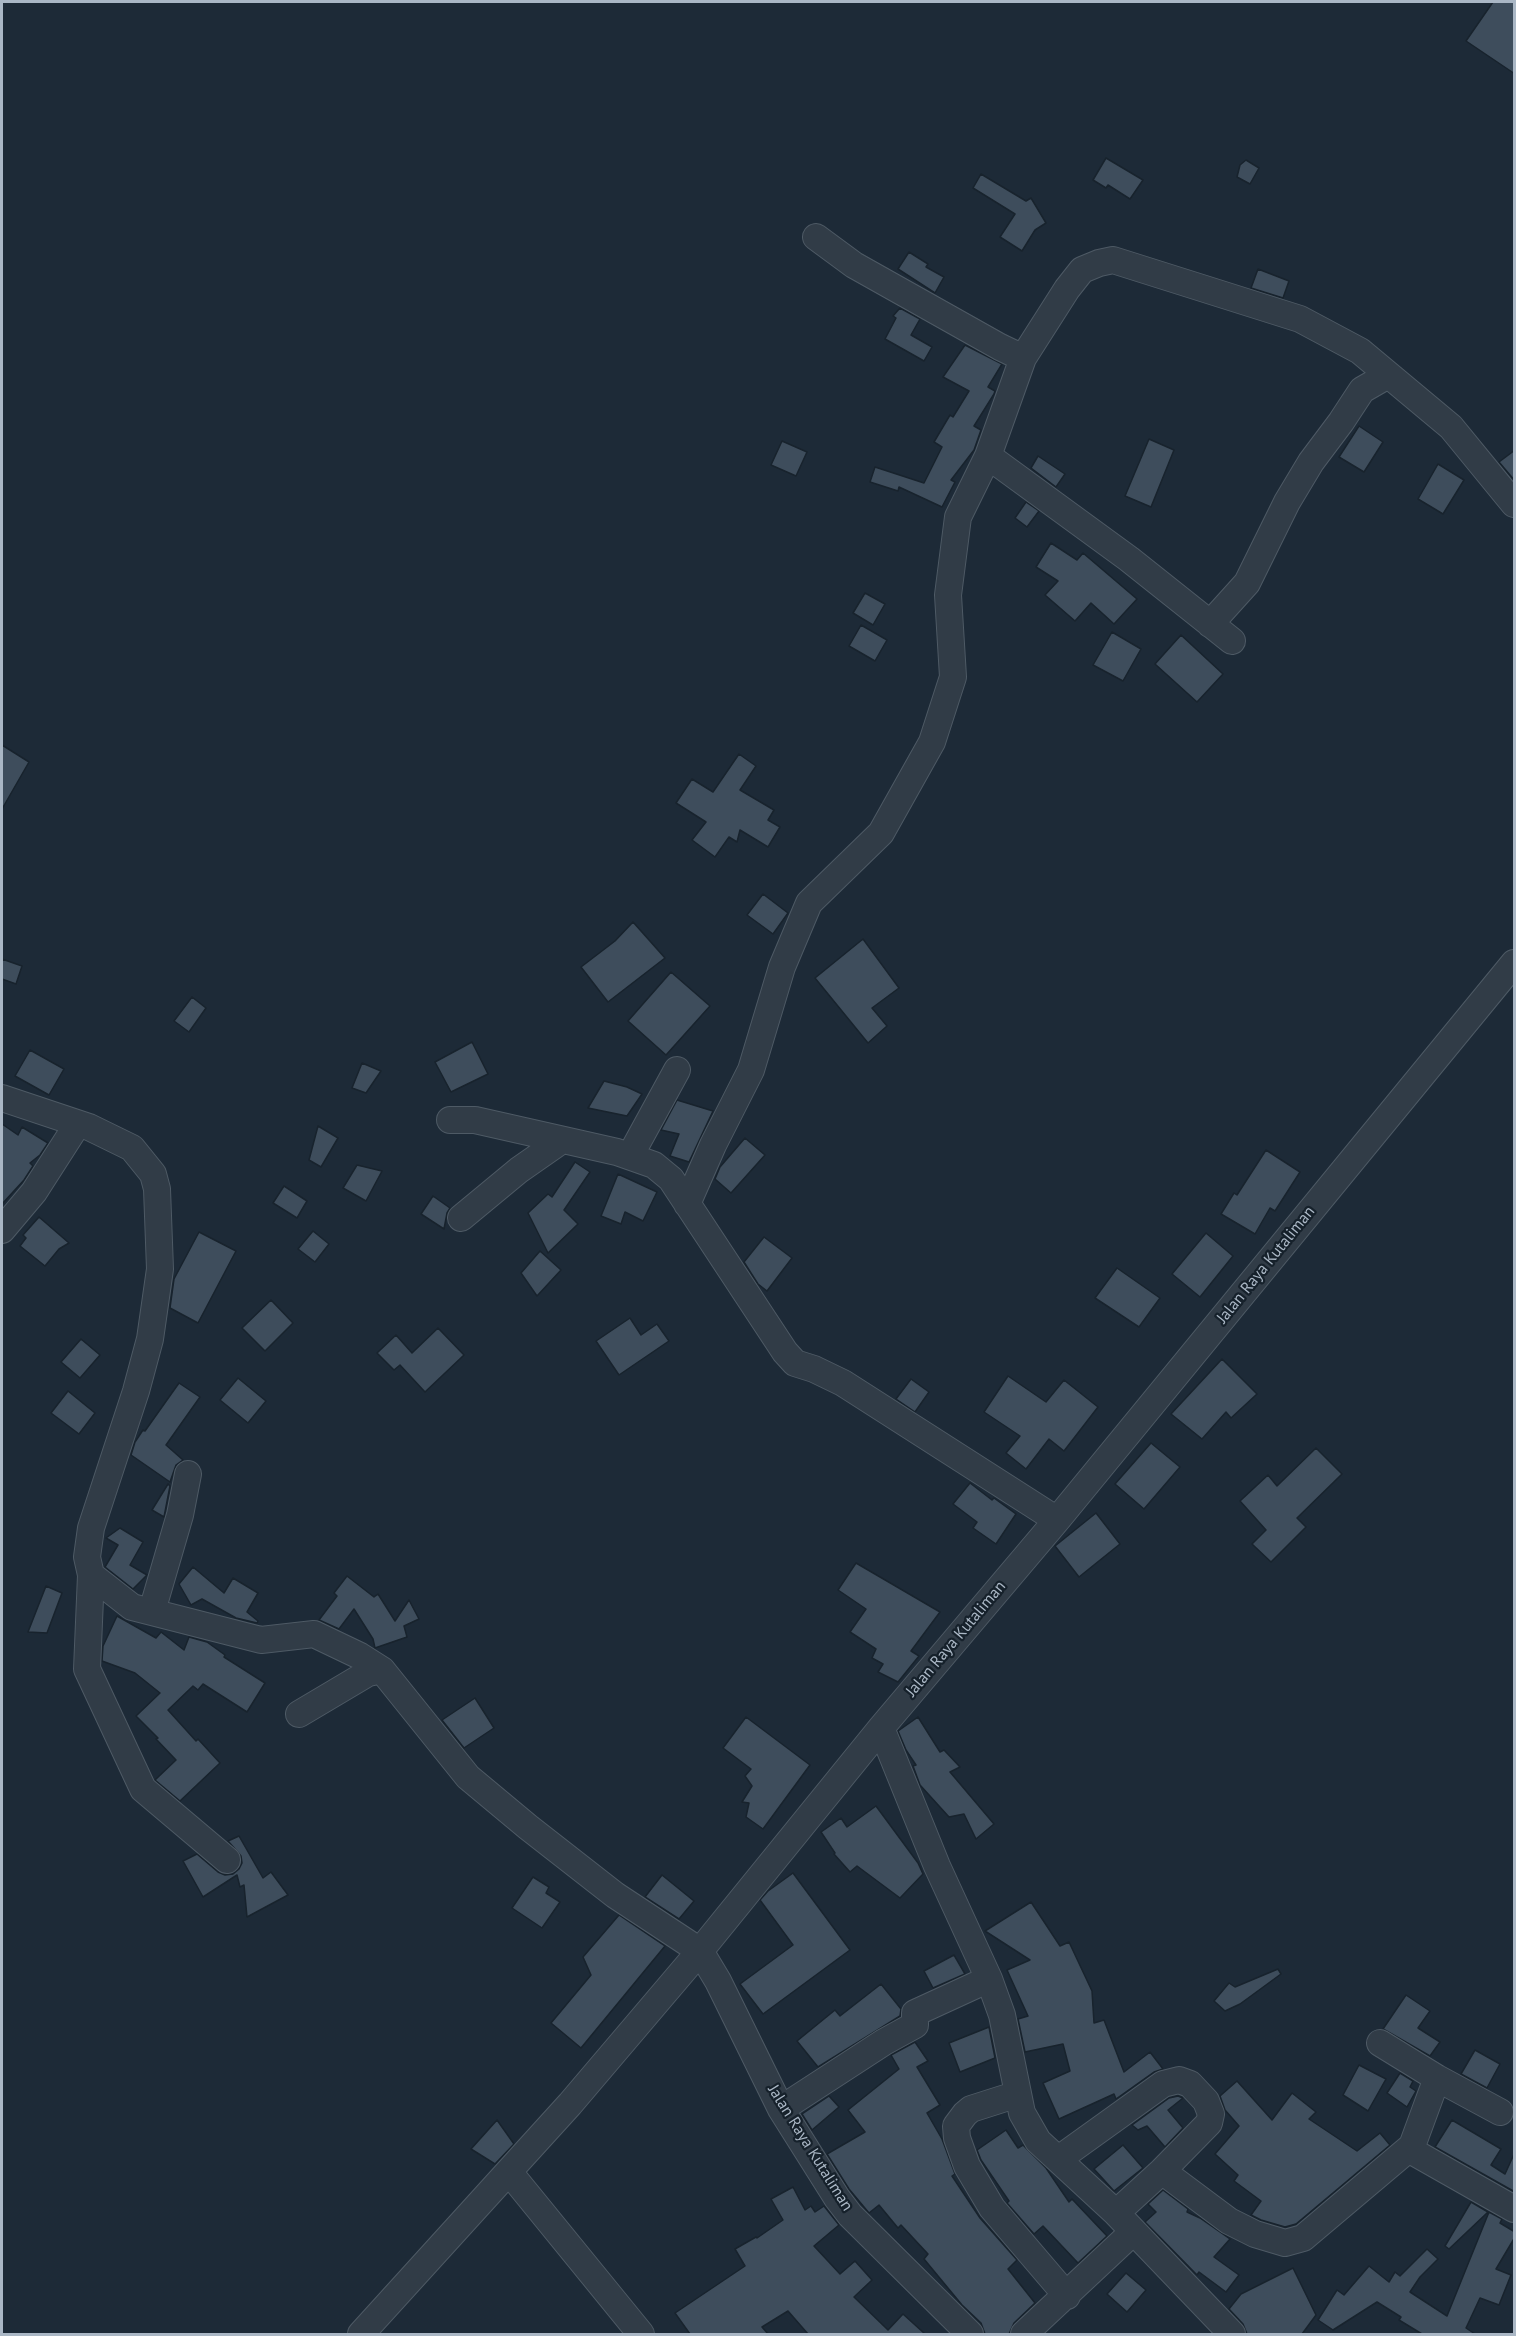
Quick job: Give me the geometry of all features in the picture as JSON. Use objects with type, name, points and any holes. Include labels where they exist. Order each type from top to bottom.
[{"type":"street","points":[[816,237],[854,265],[1023,358]]},
{"type":"street","points":[[687,1204],[713,1145],[751,1070],[782,967],[809,903],[881,832],[932,742],[952,677],[948,596],[958,517],[988,456],[1023,358],[1067,289],[1082,270],[1099,262],[1113,260],[1300,319],[1360,351],[1451,427],[1515,504]]},
{"type":"street","points":[[1210,624],[1247,583],[1287,502],[1311,462],[1362,390],[1389,375]]},
{"type":"street","points":[[988,456],[1129,559],[1232,641]]},
{"type":"street","name":"Jalan Raya Kutaliman","points":[[970,2334],[850,2214],[833,2192],[781,2109],[718,1981],[700,1951],[881,1728],[1057,1520],[1515,963]]},
{"type":"street","points":[[630,1156],[677,1070]]},
{"type":"street","points":[[2,1098],[77,1125],[89,1127],[113,1138],[132,1148],[153,1174],[157,1189],[160,1269],[150,1339],[136,1391],[92,1528],[87,1557],[91,1575],[87,1669],[143,1789],[227,1860]]},
{"type":"street","points":[[450,1120],[475,1120],[630,1156],[654,1165],[671,1179],[785,1352],[795,1363],[843,1383],[1057,1520]]},
{"type":"street","points":[[2,1230],[34,1192],[77,1125]]},
{"type":"street","points":[[461,1218],[519,1170],[562,1140]]},
{"type":"street","points":[[152,1611],[180,1515],[188,1474]]},
{"type":"street","points":[[91,1575],[132,1607],[261,1640],[314,1634],[360,1656],[382,1670],[468,1777],[615,1895],[700,1951],[570,2104],[361,2334]]},
{"type":"street","points":[[299,1714],[368,1673],[382,1670]]},
{"type":"street","points":[[881,1728],[937,1866],[989,1979],[1002,2015],[1022,2113],[1038,2141],[1060,2158],[1116,2213],[1232,2334]]},
{"type":"street","points":[[781,2109],[884,2042],[915,2025],[915,2013],[989,1979]]},
{"type":"street","points":[[1380,2043],[1437,2078],[1500,2112]]},
{"type":"street","points":[[1162,2171],[1229,2221],[1255,2234],[1285,2243],[1303,2238],[1410,2150],[1437,2078]]},
{"type":"street","points":[[1060,2158],[1163,2084],[1179,2080],[1190,2084],[1206,2101],[1211,2114],[1209,2123],[1162,2171],[1116,2213]]},
{"type":"street","points":[[1018,2094],[971,2109],[956,2126],[957,2138],[967,2166],[992,2208],[1067,2296]]},
{"type":"street","points":[[1410,2150],[1515,2209]]},
{"type":"street","points":[[509,2172],[641,2334]]},
{"type":"street","points":[[1024,2334],[1133,2232]]},
{"type":"building","points":[[1493,2],[1515,2],[1515,74],[1466,41]]},
{"type":"building","points":[[1106,158],[1143,180],[1130,199],[1108,185],[1106,188],[1093,180]]},
{"type":"building","points":[[1246,160],[1259,168],[1250,184],[1237,177],[1240,165]]},
{"type":"building","points":[[981,174],[1026,201],[1031,198],[1046,223],[1035,230],[1022,251],[1000,237],[1015,214],[973,188]]},
{"type":"building","points":[[909,252],[928,264],[926,267],[944,277],[935,293],[898,269]]},
{"type":"building","points":[[1258,269],[1289,281],[1283,298],[1251,288]]},
{"type":"building","points":[[900,308],[920,319],[911,335],[932,347],[924,361],[885,339],[896,318],[893,316]]},
{"type":"building","points":[[965,345],[1002,364],[988,387],[995,391],[994,394],[974,426],[981,430],[974,450],[951,480],[955,482],[942,507],[899,487],[898,491],[870,482],[875,467],[924,483],[942,447],[934,442],[950,415],[953,417],[969,391],[943,377]]},
{"type":"building","points":[[1359,426],[1383,442],[1364,472],[1339,457]]},
{"type":"building","points":[[1149,439],[1174,450],[1151,507],[1125,496]]},
{"type":"building","points":[[782,441],[807,452],[796,476],[771,465]]},
{"type":"building","points":[[1515,450],[1515,481],[1499,462]]},
{"type":"building","points":[[1038,456],[1065,474],[1056,487],[1031,468]]},
{"type":"building","points":[[1438,464],[1464,480],[1443,514],[1418,499]]},
{"type":"building","points":[[1026,502],[1039,511],[1027,527],[1015,518]]},
{"type":"building","points":[[1051,543],[1077,560],[1083,553],[1137,599],[1114,624],[1091,603],[1075,621],[1045,595],[1058,581],[1036,567]]},
{"type":"building","points":[[865,593],[885,604],[873,625],[853,613]]},
{"type":"building","points":[[861,625],[887,640],[875,661],[849,646]]},
{"type":"building","points":[[1112,632],[1141,649],[1123,681],[1093,665]]},
{"type":"building","points":[[1181,635],[1223,674],[1197,702],[1155,664]]},
{"type":"building","points":[[2,745],[29,762],[2,809]]},
{"type":"building","points":[[739,754],[756,766],[740,790],[774,810],[768,820],[780,827],[768,847],[740,830],[737,842],[729,837],[715,857],[692,840],[706,822],[676,803],[692,779],[713,792]]},
{"type":"building","points":[[763,894],[788,913],[773,934],[747,915]]},
{"type":"building","points":[[633,922],[665,958],[608,1002],[581,967],[615,941]]},
{"type":"building","points":[[863,939],[899,988],[872,1008],[887,1026],[868,1043],[815,978]]},
{"type":"building","points":[[2,959],[22,966],[16,984],[2,979]]},
{"type":"building","points":[[671,972],[710,1006],[666,1055],[628,1021]]},
{"type":"building","points":[[192,997],[206,1008],[189,1032],[174,1021]]},
{"type":"building","points":[[472,1042],[488,1074],[451,1092],[435,1062]]},
{"type":"building","points":[[30,1050],[64,1069],[49,1095],[15,1076]]},
{"type":"building","points":[[362,1063],[381,1071],[366,1093],[352,1088]]},
{"type":"building","points":[[604,1081],[642,1094],[627,1116],[588,1108]]},
{"type":"building","points":[[677,1100],[713,1111],[689,1162],[670,1156],[679,1134],[661,1130]]},
{"type":"building","points":[[2,1124],[18,1135],[22,1127],[48,1143],[40,1155],[30,1163],[33,1166],[24,1180],[2,1204]]},
{"type":"building","points":[[318,1126],[338,1138],[321,1167],[309,1160]]},
{"type":"building","points":[[745,1138],[765,1155],[731,1193],[715,1179],[720,1167]]},
{"type":"building","points":[[1266,1150],[1300,1172],[1275,1211],[1270,1208],[1255,1234],[1221,1214],[1234,1193],[1237,1195]]},
{"type":"building","points":[[575,1162],[590,1172],[564,1210],[578,1224],[548,1253],[528,1213],[548,1194],[552,1197]]},
{"type":"building","points":[[357,1165],[382,1171],[366,1201],[343,1188]]},
{"type":"building","points":[[618,1174],[657,1192],[643,1221],[625,1212],[621,1224],[601,1216]]},
{"type":"building","points":[[284,1186],[307,1201],[297,1218],[273,1203]]},
{"type":"building","points":[[433,1196],[450,1208],[444,1229],[421,1214]]},
{"type":"building","points":[[39,1217],[69,1243],[59,1249],[45,1266],[20,1246],[26,1238],[23,1235]]},
{"type":"building","points":[[313,1231],[329,1244],[315,1262],[298,1249]]},
{"type":"building","points":[[199,1232],[236,1251],[198,1323],[170,1308],[174,1279]]},
{"type":"building","points":[[1206,1233],[1233,1256],[1200,1297],[1172,1274]]},
{"type":"building","points":[[764,1237],[792,1258],[767,1291],[758,1284],[744,1262]]},
{"type":"building","points":[[540,1251],[561,1270],[537,1296],[521,1273]]},
{"type":"building","points":[[1117,1268],[1160,1298],[1139,1327],[1095,1298]]},
{"type":"building","points":[[271,1300],[293,1323],[265,1351],[242,1328]]},
{"type":"building","points":[[630,1318],[641,1335],[657,1324],[669,1341],[619,1375],[596,1341]]},
{"type":"building","points":[[438,1328],[464,1355],[425,1392],[400,1365],[394,1370],[377,1353],[396,1335],[412,1353]]},
{"type":"building","points":[[81,1339],[100,1355],[80,1378],[61,1362]]},
{"type":"building","points":[[1222,1359],[1257,1394],[1231,1418],[1226,1412],[1202,1439],[1171,1414]]},
{"type":"building","points":[[1008,1376],[1046,1402],[1064,1380],[1098,1407],[1064,1451],[1049,1439],[1026,1469],[1006,1453],[1020,1436],[984,1412]]},
{"type":"building","points":[[238,1378],[266,1401],[248,1423],[220,1400]]},
{"type":"building","points":[[911,1379],[929,1392],[915,1412],[896,1399]]},
{"type":"building","points":[[179,1383],[200,1397],[166,1445],[183,1460],[176,1465],[170,1482],[131,1455],[135,1442],[143,1430],[145,1431]]},
{"type":"building","points":[[68,1391],[95,1413],[79,1434],[51,1413]]},
{"type":"building","points":[[1151,1443],[1180,1467],[1144,1509],[1115,1484]]},
{"type":"building","points":[[1316,1448],[1342,1474],[1297,1518],[1306,1527],[1271,1562],[1252,1544],[1266,1530],[1240,1501],[1268,1475],[1277,1486]]},
{"type":"building","points":[[970,1483],[992,1500],[994,1498],[1016,1514],[996,1544],[973,1528],[977,1522],[953,1504]]},
{"type":"building","points":[[168,1484],[170,1486],[164,1517],[152,1510]]},
{"type":"building","points":[[1096,1513],[1120,1544],[1079,1577],[1055,1546]]},
{"type":"building","points":[[120,1528],[143,1542],[130,1565],[147,1575],[133,1589],[105,1567],[118,1545],[106,1538]]},
{"type":"building","points":[[856,1563],[940,1612],[911,1651],[919,1656],[898,1682],[878,1672],[883,1664],[872,1658],[876,1649],[850,1632],[866,1609],[838,1590]]},
{"type":"building","points":[[193,1567],[224,1593],[233,1578],[258,1593],[247,1612],[258,1621],[257,1623],[236,1618],[202,1599],[191,1605],[179,1584]]},
{"type":"building","points":[[347,1576],[374,1597],[378,1594],[395,1621],[409,1600],[419,1619],[404,1626],[407,1637],[375,1648],[373,1639],[354,1609],[339,1629],[319,1620],[337,1596],[334,1593]]},
{"type":"building","points":[[46,1586],[62,1593],[47,1633],[28,1632]]},
{"type":"building","points":[[117,1616],[156,1638],[161,1632],[184,1650],[189,1637],[207,1642],[225,1655],[224,1657],[265,1683],[247,1712],[203,1684],[198,1690],[193,1686],[168,1710],[220,1763],[180,1801],[155,1780],[176,1760],[136,1716],[160,1693],[135,1673],[102,1661],[103,1646]]},
{"type":"building","points":[[475,1698],[494,1728],[464,1748],[442,1720]]},
{"type":"building","points":[[746,1717],[810,1765],[763,1829],[746,1817],[749,1803],[742,1802],[752,1786],[745,1776],[751,1769],[723,1748]]},
{"type":"building","points":[[918,1717],[940,1752],[944,1750],[960,1767],[950,1772],[994,1824],[976,1839],[964,1814],[949,1817],[920,1785],[913,1766],[916,1765],[906,1750],[898,1731]]},
{"type":"building","points":[[876,1806],[918,1863],[923,1874],[900,1898],[857,1866],[850,1872],[834,1854],[821,1832],[841,1818],[847,1827]]},
{"type":"building","points":[[239,1836],[263,1878],[271,1872],[288,1895],[247,1917],[244,1885],[240,1887],[237,1875],[203,1897],[183,1861],[197,1854],[218,1872],[225,1875],[233,1874],[242,1863],[241,1856],[228,1841]]},
{"type":"building","points":[[793,1873],[850,1950],[763,2014],[740,1984],[793,1945],[760,1900],[768,1891]]},
{"type":"building","points":[[662,1875],[694,1901],[679,1919],[645,1897]]},
{"type":"building","points":[[533,1877],[549,1887],[546,1893],[560,1902],[542,1928],[512,1908]]},
{"type":"building","points":[[1031,1902],[1060,1946],[1069,1942],[1092,1991],[1094,2023],[1104,2020],[1124,2072],[1150,2052],[1163,2069],[1154,2072],[1116,2099],[1114,2094],[1059,2119],[1043,2083],[1070,2071],[1063,2044],[1025,2052],[1018,2019],[1028,2016],[1007,1970],[1030,1960],[985,1931]]},
{"type":"building","points":[[619,1915],[665,1946],[581,2048],[551,2023],[591,1975],[583,1957]]},
{"type":"building","points":[[954,1955],[965,1974],[933,1988],[924,1971]]},
{"type":"building","points":[[1278,1969],[1281,1974],[1240,2004],[1225,2011],[1214,2001],[1229,1983],[1235,1987]]},
{"type":"building","points":[[881,1984],[901,2009],[900,2016],[818,2067],[797,2041],[835,2010],[840,2016]]},
{"type":"building","points":[[1406,1995],[1430,2011],[1418,2028],[1440,2042],[1430,2056],[1383,2029]]},
{"type":"building","points":[[989,2027],[995,2058],[960,2072],[949,2043]]},
{"type":"building","points":[[915,2042],[928,2061],[917,2067],[940,2105],[927,2113],[942,2139],[955,2174],[952,2176],[980,2218],[1017,2260],[1008,2269],[1035,2303],[1014,2323],[1009,2334],[985,2334],[981,2323],[962,2305],[924,2259],[928,2254],[901,2225],[898,2228],[879,2205],[869,2213],[849,2189],[827,2154],[865,2132],[848,2110],[899,2069],[891,2055]]},
{"type":"building","points":[[1475,2050],[1500,2064],[1487,2088],[1461,2074]]},
{"type":"building","points":[[1359,2065],[1386,2079],[1368,2111],[1343,2095]]},
{"type":"building","points":[[1400,2073],[1413,2081],[1410,2087],[1416,2091],[1407,2107],[1387,2093]]},
{"type":"building","points":[[1237,2081],[1272,2120],[1292,2093],[1316,2112],[1309,2119],[1357,2151],[1380,2133],[1390,2145],[1296,2224],[1285,2227],[1261,2220],[1251,2215],[1261,2201],[1234,2181],[1238,2175],[1215,2154],[1239,2126],[1225,2110],[1220,2096]]},
{"type":"building","points":[[829,2096],[839,2107],[812,2130],[802,2114]]},
{"type":"building","points":[[1178,2096],[1183,2098],[1168,2110],[1183,2128],[1165,2147],[1147,2126],[1138,2130],[1132,2125],[1169,2098]]},
{"type":"building","points":[[497,2120],[514,2144],[495,2164],[471,2149]]},
{"type":"building","points":[[1452,2120],[1501,2149],[1491,2165],[1505,2174],[1515,2152],[1515,2192],[1435,2147]]},
{"type":"building","points":[[1006,2130],[1018,2148],[1023,2145],[1046,2168],[1069,2202],[1072,2199],[1107,2236],[1078,2263],[1043,2226],[1034,2234],[1007,2203],[1009,2201],[981,2160],[977,2150]]},
{"type":"building","points":[[1123,2145],[1143,2168],[1114,2191],[1094,2169]]},
{"type":"building","points":[[793,2187],[805,2210],[811,2206],[815,2212],[824,2206],[839,2225],[814,2246],[840,2274],[855,2261],[872,2280],[854,2297],[888,2330],[903,2314],[925,2334],[808,2334],[788,2311],[762,2327],[768,2334],[690,2334],[675,2313],[745,2266],[735,2249],[757,2238],[783,2220],[771,2199]]},
{"type":"building","points":[[1163,2190],[1188,2209],[1187,2212],[1200,2218],[1230,2239],[1214,2257],[1239,2275],[1226,2292],[1199,2272],[1197,2275],[1145,2222],[1156,2212],[1148,2204]]},
{"type":"building","points":[[1471,2202],[1488,2212],[1449,2249],[1445,2246]]},
{"type":"building","points":[[1489,2212],[1502,2219],[1500,2223],[1515,2232],[1515,2237],[1496,2269],[1511,2275],[1499,2305],[1480,2298],[1466,2328],[1475,2334],[1422,2334],[1399,2320],[1401,2317],[1377,2302],[1333,2330],[1318,2320],[1337,2290],[1344,2295],[1369,2266],[1389,2282],[1395,2272],[1400,2276],[1427,2249],[1438,2259],[1420,2277],[1410,2292],[1447,2316]]},
{"type":"building","points":[[1293,2268],[1316,2315],[1302,2334],[1247,2334],[1243,2324],[1229,2309],[1241,2294]]},
{"type":"building","points":[[1126,2273],[1146,2290],[1127,2312],[1107,2294]]}]
